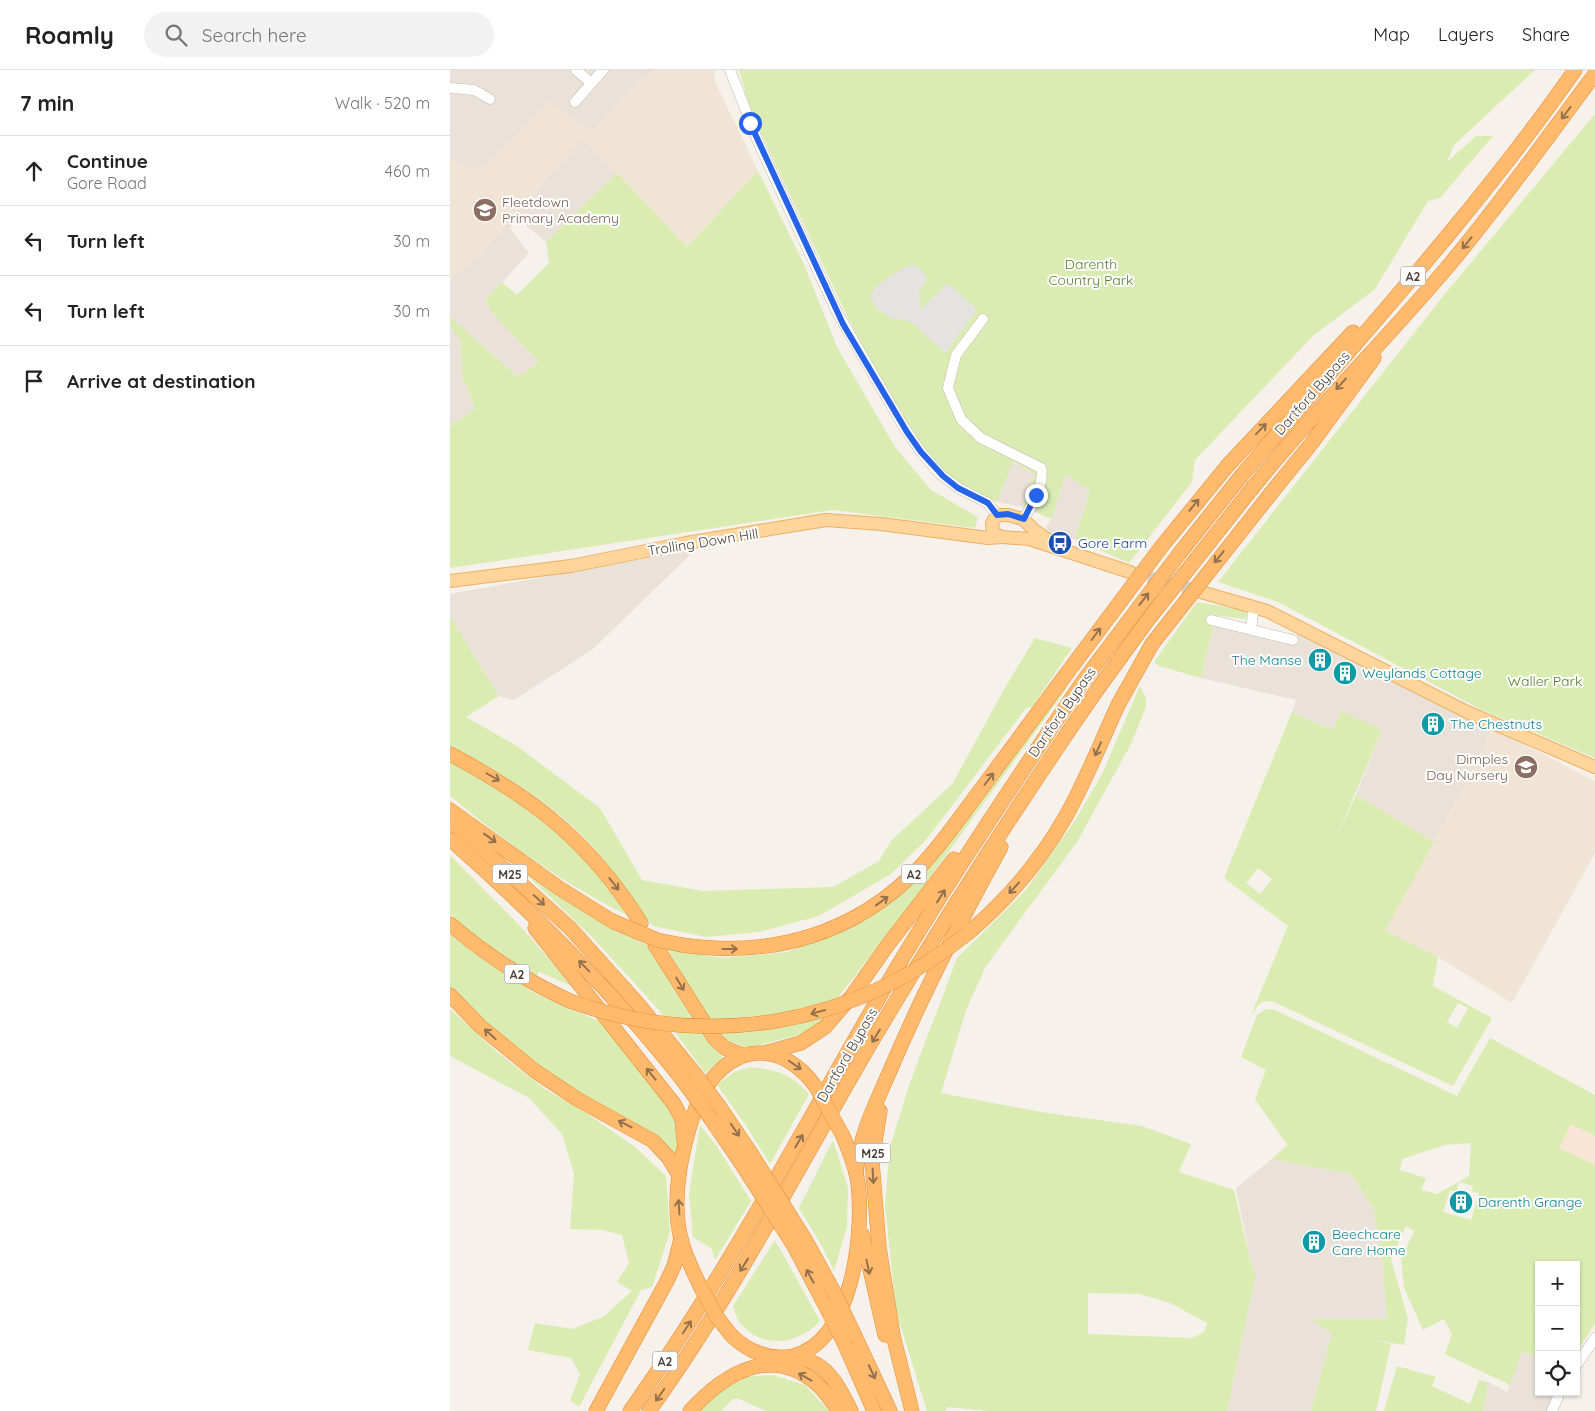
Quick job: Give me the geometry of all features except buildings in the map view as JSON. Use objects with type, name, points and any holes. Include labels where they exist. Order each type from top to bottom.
[{"type":"highway","name":"A2","points":[[450,810],[566,893],[612,921],[658,940],[682,945],[738,949],[783,944],[839,926],[882,901],[932,854],[1162,546],[1228,465],[1397,283],[1575,70]]},
{"type":"highway","name":"Dartford Bypass","points":[[630,1411],[735,1252],[854,1041],[938,899],[1084,680],[1167,569],[1242,475],[1448,235],[1545,113],[1575,70]]},
{"type":"highway","name":"Dartford Bypass","points":[[649,1411],[700,1336],[767,1228],[864,1055],[931,944],[1045,766],[1097,690],[1147,621],[1300,429],[1449,265],[1497,205],[1595,74]]},
{"type":"highway","name":"A2","points":[[450,924],[480,949],[516,973],[570,1001],[611,1014],[675,1025],[713,1027],[771,1022],[836,1007],[880,990],[932,960],[968,933],[1013,888],[1052,838],[1079,791],[1118,705],[1152,644],[1351,391],[1398,322]]},
{"type":"highway","points":[[450,754],[525,797],[574,837],[616,886],[641,923]]},
{"type":"highway","points":[[655,945],[714,1038],[724,1048],[742,1055],[768,1052],[801,1043],[818,1033],[833,1019],[1033,755]]},
{"type":"highway","points":[[788,1357],[813,1346],[829,1331],[839,1316],[850,1282],[860,1219],[856,1173],[861,1142],[871,1115],[930,980],[1045,766]]},
{"type":"highway","name":"M25","points":[[450,820],[570,928],[639,1004],[719,1106],[746,1159],[800,1244],[834,1292],[890,1411]]},
{"type":"highway","points":[[450,839],[499,883],[674,1104],[682,1119],[685,1148]]},
{"type":"highway","name":"M25","points":[[499,883],[545,926],[617,1002],[687,1086],[711,1119],[746,1159]]},
{"type":"highway","name":"M25","points":[[912,1411],[893,1335],[884,1281],[872,1161],[880,1110],[930,980]]},
{"type":"highway","points":[[450,995],[480,1026],[535,1071],[577,1099],[653,1141],[668,1158],[679,1175]]},
{"type":"highway","points":[[768,1052],[798,1066],[816,1087],[843,1136],[856,1173]]},
{"type":"highway","points":[[596,1411],[674,1266],[681,1239],[679,1175],[685,1148],[704,1091],[720,1071],[742,1055]]},
{"type":"highway","name":"M25","points":[[860,1219],[882,1323],[912,1411]]},
{"type":"highway","points":[[681,1239],[701,1288],[717,1317],[731,1335],[749,1349],[774,1357]]},
{"type":"highway","name":"M25","points":[[800,1244],[825,1305],[874,1411]]},
{"type":"highway","points":[[682,1411],[710,1378],[722,1370],[740,1362],[788,1357],[808,1359],[826,1370],[839,1387],[851,1411]]},
{"type":"highway","points":[[690,1411],[713,1387],[728,1376],[751,1367],[766,1366],[790,1369],[807,1377],[822,1389],[839,1411]]},
{"type":"main road","points":[[1062,549],[1025,522],[1008,514],[995,519],[993,533],[1002,537],[1022,538],[1062,549],[1130,572]]},
{"type":"main road","name":"Trolling Down Hill","points":[[956,533],[974,530],[995,519]]},
{"type":"main road","name":"Trolling Down Hill","points":[[450,581],[571,566],[686,543],[826,520],[850,520],[988,538],[1002,537]]},
{"type":"main road","points":[[1022,538],[1027,529],[1025,522]]},
{"type":"main road","points":[[1201,592],[1254,607],[1302,628],[1370,665],[1470,714],[1595,767]]},
{"type":"street","points":[[576,70],[590,82]]},
{"type":"street","points":[[575,102],[590,82],[596,79],[603,70]]},
{"type":"street","points":[[730,70],[762,151],[837,312],[902,424],[921,452],[940,474],[956,487],[988,503],[995,519]]},
{"type":"street","points":[[450,88],[474,90],[490,99]]},
{"type":"street","points":[[983,319],[956,355],[948,388],[961,420],[981,438],[1042,468],[1042,475],[1036,495],[1025,522]]},
{"type":"street","points":[[1251,629],[1254,607]]},
{"type":"street","points":[[1211,620],[1293,640]]},
{"type":"street","points":[[1580,1360],[1595,1338]]},
{"type":"street","points":[[1552,1411],[1558,1396]]},
{"type":"shaded area","points":[[450,70],[656,70],[641,80],[584,139],[617,173],[546,242],[518,219],[510,228],[529,253],[485,300],[491,312],[540,362],[518,377],[467,332],[462,375],[475,409],[450,426]]},
{"type":"shaded area","name":"Fleetdown Primary Academy","points":[[656,70],[714,70],[716,84],[758,171],[687,247],[583,139],[483,252],[450,280],[450,159],[480,171],[550,102],[590,132],[641,80]]},
{"type":"shaded area","points":[[913,265],[921,269],[927,278],[919,291],[921,309],[948,283],[977,309],[946,353],[911,322],[891,318],[876,308],[870,297],[876,286],[903,268]]},
{"type":"shaded area","points":[[1012,461],[1035,475],[1023,507],[997,502]]},
{"type":"shaded area","points":[[1065,473],[1090,490],[1075,539],[1052,535],[1046,527],[1052,518]]},
{"type":"shaded area","points":[[696,549],[593,649],[514,700],[499,696],[450,616],[450,594]]},
{"type":"shaded area","points":[[1215,621],[1293,641],[1302,628],[1492,728],[1473,770],[1434,842],[1356,795],[1382,730],[1333,730],[1292,712],[1296,700],[1201,678]]},
{"type":"shaded area","points":[[1492,728],[1595,781],[1595,853],[1512,1003],[1438,957],[1385,931],[1473,770]]},
{"type":"shaded area","points":[[1571,1124],[1595,1136],[1595,1165],[1559,1148]]},
{"type":"shaded area","points":[[1272,1159],[1351,1174],[1373,1208],[1382,1251],[1387,1319],[1332,1333],[1311,1411],[1227,1411],[1256,1274],[1251,1264],[1236,1188]]},
{"type":"shaded area","points":[[1522,1352],[1535,1356],[1535,1396],[1555,1396],[1549,1411],[1483,1411],[1488,1382],[1507,1392]]},
{"type":"green space","name":"Darenth Country Park","points":[[739,70],[1535,70],[1454,145],[1447,162],[1476,136],[1493,136],[1440,198],[1428,201],[1375,289],[1314,335],[1195,460],[1192,482],[1129,563],[1075,539],[1090,491],[1065,474],[1052,519],[1023,507],[1035,475],[1013,461],[997,502],[963,486],[935,465],[902,418],[850,322],[750,110]]},
{"type":"green space","name":"Waller Park","points":[[1595,114],[1595,758],[1482,710],[1278,602],[1218,582],[1444,295]]},
{"type":"green space","points":[[758,171],[803,262],[837,347],[895,447],[931,490],[978,517],[975,528],[833,510],[450,568],[450,426],[475,409],[462,375],[461,341],[450,325],[450,317],[518,377],[539,362],[491,312],[485,300],[502,282],[517,295],[549,263],[546,242],[617,173],[687,247]]},
{"type":"green space","points":[[1197,602],[1243,610],[1247,613],[1246,619],[1209,615],[1207,622],[1214,624],[1201,678],[1159,666],[1154,662]]},
{"type":"green space","points":[[450,616],[499,696],[466,717],[517,746],[600,808],[642,880],[703,891],[833,887],[879,861],[891,841],[953,783],[1003,691],[1035,638],[1072,648],[1032,707],[1026,708],[926,840],[891,874],[819,916],[759,932],[706,937],[653,926],[609,867],[578,831],[526,790],[450,746]]},
{"type":"green space","points":[[1064,686],[1067,688],[918,894],[820,1021],[803,1034],[747,1048],[724,1039],[694,995],[667,949],[722,958],[788,952],[874,915],[920,874]]},
{"type":"green space","points":[[1140,686],[1146,698],[1146,707],[1131,744],[1077,842],[986,966],[966,1010],[941,1093],[1041,1112],[1142,1126],[1191,1144],[1179,1172],[1234,1190],[1251,1264],[1256,1274],[1227,1411],[988,1411],[948,1407],[945,1411],[927,1411],[896,1311],[885,1205],[890,1147],[909,1085],[957,958],[1025,891],[1074,822],[1102,774]],"holes":[[[1088,1293],[1140,1294],[1170,1303],[1207,1323],[1204,1332],[1192,1338],[1088,1334]]]},
{"type":"green space","points":[[1341,711],[1382,730],[1335,841],[1356,795],[1434,842],[1385,931],[1438,957],[1433,986],[1492,1018],[1453,1086],[1272,1001],[1261,1002],[1251,1015],[1288,926],[1224,878],[1292,712],[1333,730]],"holes":[[[1258,868],[1272,879],[1260,894],[1246,883]],[[1458,1003],[1468,1008],[1457,1028],[1447,1022]]]},
{"type":"green space","points":[[450,760],[514,797],[580,851],[629,916],[582,891],[536,862],[450,796]]},
{"type":"green space","points":[[450,855],[521,927],[574,987],[539,972],[536,977],[491,951],[450,914]]},
{"type":"green space","points":[[523,871],[608,926],[647,945],[705,1039],[724,1058],[705,1073],[659,1010],[593,938]]},
{"type":"green space","points":[[450,934],[481,958],[536,994],[601,1022],[673,1112],[681,1131],[675,1156],[661,1141],[646,1130],[597,1104],[530,1062],[475,1013],[450,987]]},
{"type":"green space","points":[[450,1009],[497,1052],[545,1089],[586,1113],[635,1147],[666,1176],[670,1232],[652,1287],[641,1290],[579,1407],[570,1400],[580,1374],[571,1358],[528,1350],[535,1323],[572,1329],[603,1317],[632,1291],[617,1282],[629,1263],[622,1235],[603,1230],[570,1229],[574,1174],[562,1134],[529,1098],[450,1056]]},
{"type":"green space","points":[[1266,1009],[1273,1009],[1457,1096],[1490,1038],[1595,1095],[1595,1136],[1571,1124],[1559,1148],[1595,1165],[1595,1323],[1580,1347],[1580,1261],[1535,1261],[1535,1356],[1522,1352],[1510,1385],[1445,1354],[1452,1334],[1444,1319],[1423,1330],[1404,1288],[1401,1259],[1414,1231],[1406,1226],[1391,1260],[1408,1318],[1404,1345],[1373,1340],[1391,1344],[1376,1411],[1311,1411],[1332,1333],[1311,1319],[1387,1319],[1382,1251],[1373,1208],[1351,1174],[1272,1159],[1287,1145],[1255,1099],[1266,1070],[1241,1057],[1257,1015]],"holes":[[[1471,1143],[1469,1176],[1437,1194],[1421,1190],[1426,1178],[1400,1170],[1402,1159],[1445,1145]],[[1459,1182],[1473,1186],[1472,1191],[1479,1193],[1471,1220],[1443,1212],[1450,1190],[1456,1192]]]},
{"type":"green space","points":[[750,1067],[776,1071],[796,1081],[809,1094],[770,1164],[745,1124],[717,1085],[734,1072]]},
{"type":"green space","points":[[700,1125],[716,1145],[751,1201],[715,1260],[712,1249],[693,1237],[689,1194]]},
{"type":"green space","points":[[833,1140],[848,1188],[847,1227],[834,1271],[823,1248],[799,1208]]},
{"type":"green space","points":[[775,1240],[820,1321],[802,1335],[781,1341],[770,1341],[750,1332],[736,1316],[733,1306]]},
{"type":"green space","points":[[1397,1366],[1436,1377],[1432,1386],[1470,1404],[1479,1380],[1488,1382],[1483,1411],[1384,1411]]},
{"type":"green space","points":[[773,1375],[805,1385],[829,1411],[766,1411],[739,1399],[733,1399],[721,1411],[698,1411],[713,1395],[739,1377]]},
{"type":"tunnel","points":[[1131,572],[1201,592]]},
{"type":"place","name":"Fleetdown Primary Academy","points":[[485,210]]},
{"type":"place","name":"Gore Farm","points":[[1060,543]]},
{"type":"place","name":"The Manse","points":[[1320,660]]},
{"type":"place","name":"Weylands Cottage","points":[[1345,673]]},
{"type":"place","name":"The Chestnuts","points":[[1433,724]]},
{"type":"place","name":"Dimples Day Nursery","points":[[1526,767]]},
{"type":"place","name":"Darenth Grange","points":[[1461,1202]]},
{"type":"place","name":"Beechcare Care Home","points":[[1314,1242]]},
{"type":"route","points":[[750,123],[843,324],[907,432],[921,452],[946,479],[956,487],[988,503],[997,515],[1008,514],[1024,519],[1036,495]]}]
